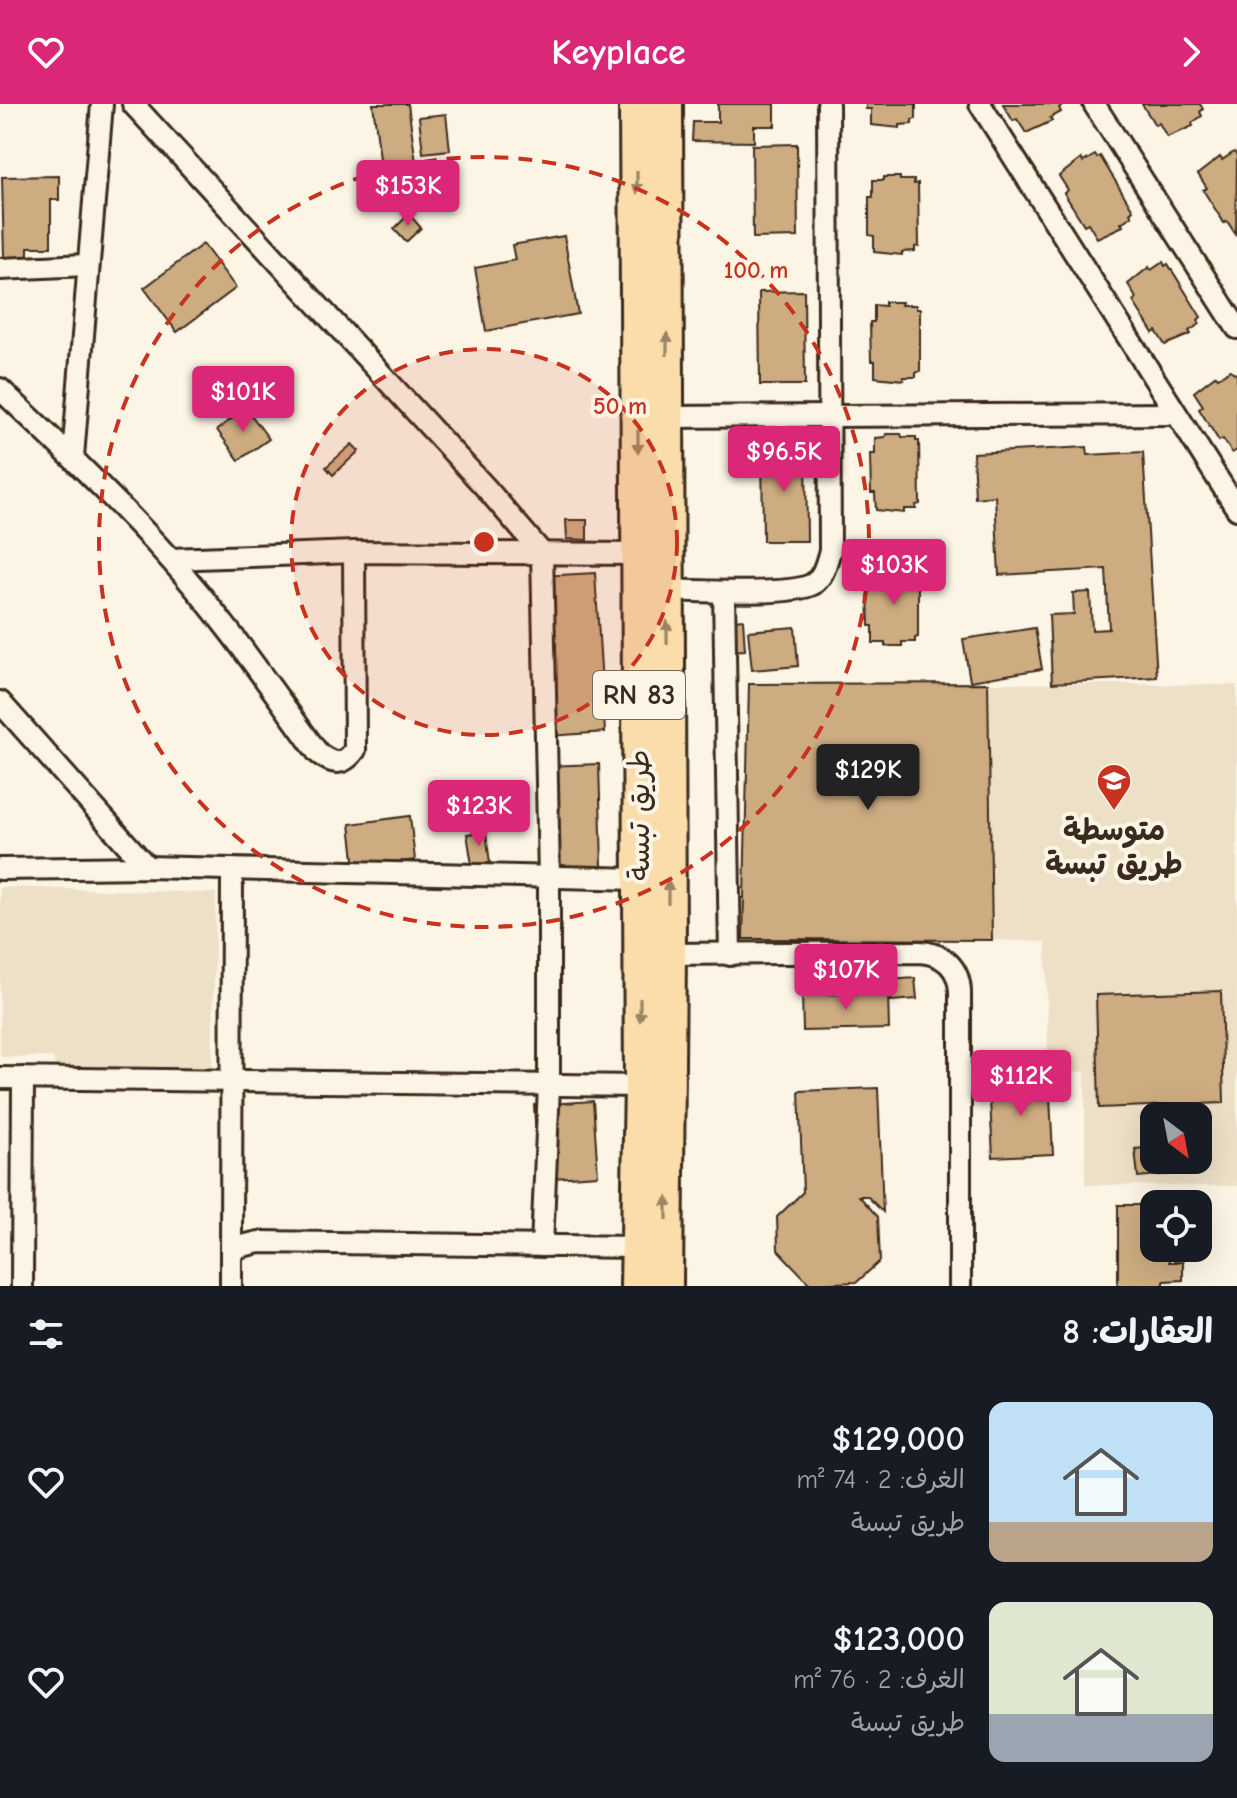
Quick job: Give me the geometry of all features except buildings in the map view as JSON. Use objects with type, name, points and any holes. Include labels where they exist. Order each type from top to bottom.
[{"type":"main road","name":"طريق تبسة","points":[[636,104],[639,879],[654,955],[666,1286]]},
{"type":"main road","name":"طريق تبسة","points":[[637,1286],[641,1086],[654,955],[667,590],[666,104]]},
{"type":"street","points":[[73,457],[102,104]]},
{"type":"street","points":[[133,104],[542,553],[549,876],[549,1086],[542,1246]]},
{"type":"street","points":[[667,590],[724,592],[799,588],[812,584],[823,574],[830,551],[828,104]]},
{"type":"street","points":[[980,104],[1237,509]]},
{"type":"street","points":[[1094,104],[1237,328]]},
{"type":"street","points":[[0,269],[87,265]]},
{"type":"street","points":[[0,389],[73,457],[170,559],[257,669],[318,753],[329,762],[337,763],[347,760],[355,750],[354,552]]},
{"type":"street","points":[[667,417],[1175,414]]},
{"type":"street","points":[[170,559],[354,552],[639,554]]},
{"type":"street","points":[[724,592],[730,955]]},
{"type":"street","points":[[0,702],[147,867]]},
{"type":"street","points":[[0,869],[147,867],[639,879]]},
{"type":"street","points":[[231,1286],[232,869]]},
{"type":"street","points":[[654,955],[920,952],[939,955],[953,966],[960,992],[960,1286]]},
{"type":"street","points":[[0,1078],[641,1086]]},
{"type":"street","points":[[22,1286],[23,1078]]},
{"type":"street","points":[[231,1254],[245,1244],[259,1242],[638,1247]]},
{"type":"shaded area","name":"متوسطة طريق تبسة","points":[[988,683],[1237,685],[1237,1186],[1085,1185],[1085,1072],[1048,1070],[1046,942],[992,940]]},
{"type":"shaded area","points":[[0,887],[216,893],[212,1072],[56,1070],[53,1057],[0,1057]]},
{"type":"place","name":"متوسطة طريق تبسة","points":[[1114,812]]}]
